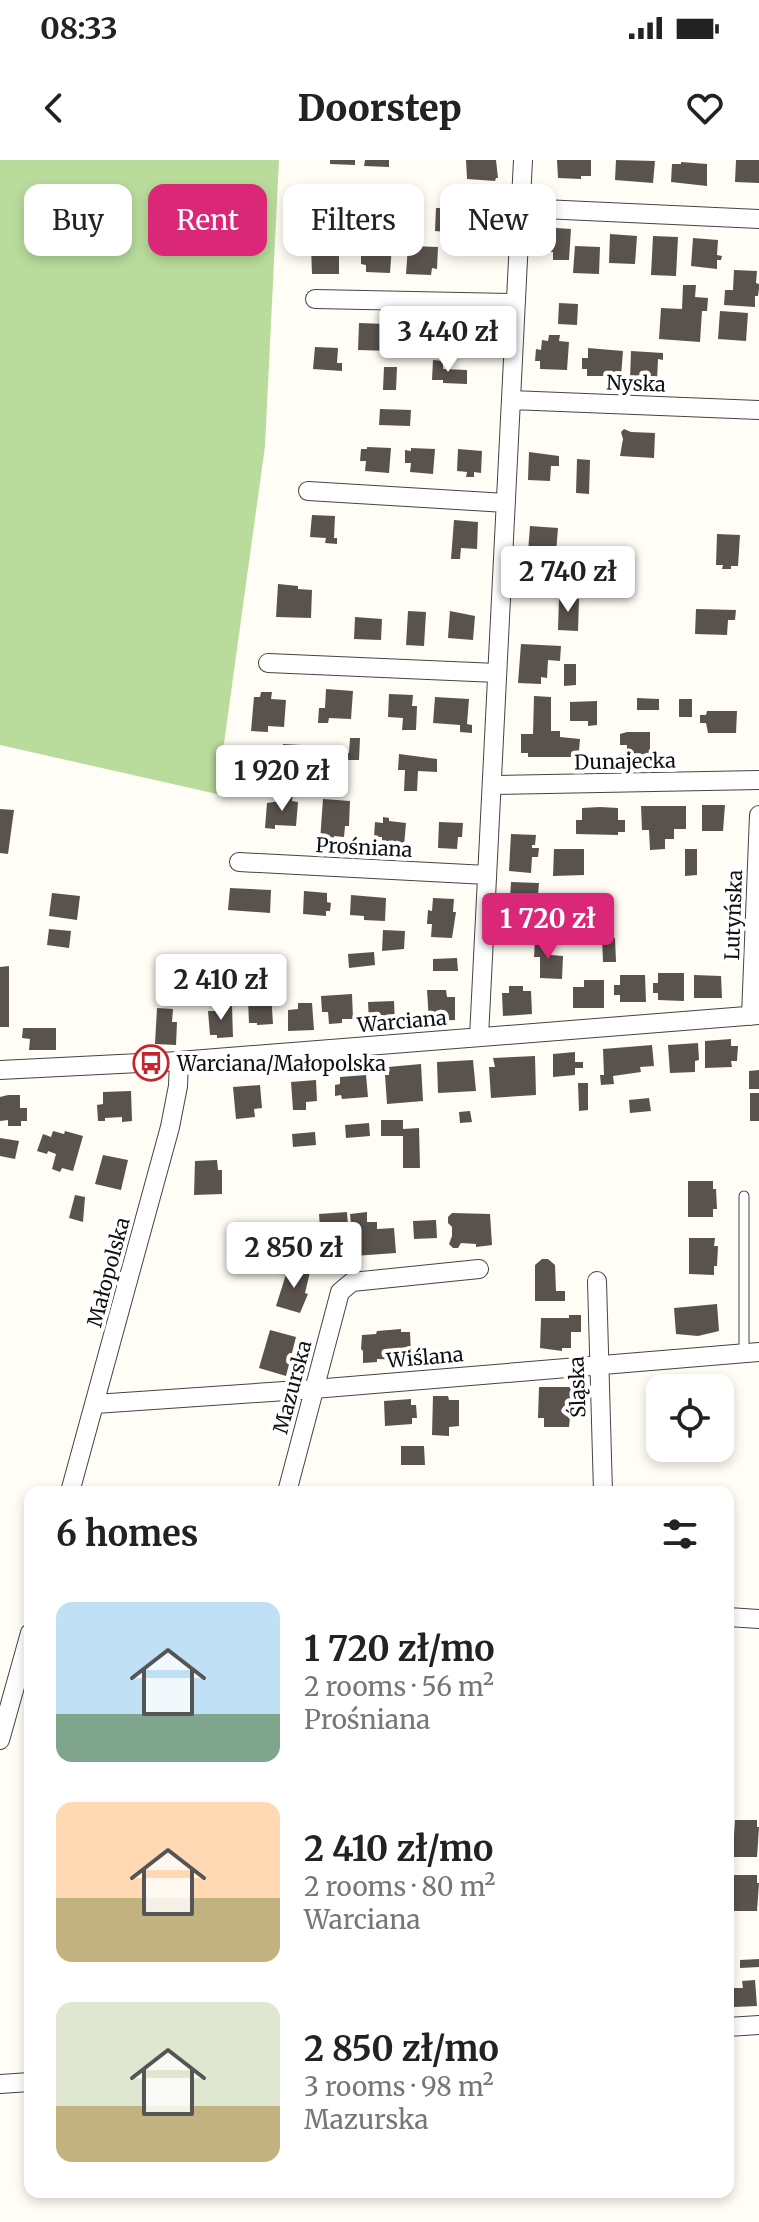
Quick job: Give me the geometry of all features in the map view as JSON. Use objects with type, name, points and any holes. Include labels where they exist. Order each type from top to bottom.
[{"type":"street","points":[[522,184],[523,160]]},
{"type":"street","points":[[556,210],[759,219]]},
{"type":"street","points":[[479,1037],[518,256]]},
{"type":"street","points":[[315,299],[516,303]]},
{"type":"street","name":"Nyska","points":[[511,400],[759,410]]},
{"type":"street","points":[[308,491],[506,503]]},
{"type":"street","points":[[268,663],[497,673]]},
{"type":"street","name":"Dunajecka","points":[[492,785],[759,780]]},
{"type":"street","name":"Lutyńska","points":[[755,1015],[759,815]]},
{"type":"street","name":"Prośniana","points":[[239,862],[487,875]]},
{"type":"street","name":"Warciana","points":[[0,1070],[179,1061],[755,1015]]},
{"type":"street","name":"Małopolska","points":[[72,1486],[170,1127],[179,1061]]},
{"type":"street","name":"Mazurska","points":[[289,1486],[340,1292],[352,1282],[479,1269]]},
{"type":"street","name":"Śląska","points":[[597,1281],[603,1486]]},
{"type":"street","name":"Wiślana","points":[[95,1404],[752,1352]]},
{"type":"street","points":[[734,1617],[759,1619]]},
{"type":"street","points":[[0,1740],[24,1654]]},
{"type":"street","points":[[734,2027],[759,2025]]},
{"type":"street","points":[[0,2084],[24,2082]]},
{"type":"lane","points":[[744,1196],[752,1352]]},
{"type":"green space","points":[[0,160],[279,160],[265,446],[217,794],[0,745]]},
{"type":"building","points":[[330,160],[355,160],[355,165],[330,164]]},
{"type":"building","points":[[365,160],[389,160],[389,167],[364,166]]},
{"type":"building","points":[[466,160],[496,160],[498,178],[495,181],[467,179]]},
{"type":"building","points":[[557,160],[591,160],[591,176],[558,178]]},
{"type":"building","points":[[616,160],[655,161],[653,183],[615,180]]},
{"type":"building","points":[[736,160],[759,160],[759,183],[735,182]]},
{"type":"building","points":[[672,164],[707,164],[707,186],[671,182]]},
{"type":"building","points":[[436,208],[440,208],[440,231],[435,231]]},
{"type":"building","points":[[556,228],[571,229],[569,260],[553,260],[556,256]]},
{"type":"building","points":[[610,234],[637,236],[635,264],[609,263]]},
{"type":"building","points":[[653,236],[678,237],[676,276],[651,275]]},
{"type":"building","points":[[693,238],[718,240],[717,255],[722,256],[721,260],[717,260],[717,269],[691,266]]},
{"type":"building","points":[[575,246],[600,247],[599,274],[573,273]]},
{"type":"building","points":[[424,247],[438,247],[437,269],[432,268],[431,275],[406,274],[407,256],[424,256]]},
{"type":"building","points":[[311,256],[339,256],[339,274],[312,274]]},
{"type":"building","points":[[361,256],[391,256],[390,273],[366,272],[366,265],[361,264]]},
{"type":"building","points":[[734,270],[757,271],[759,288],[755,307],[724,305],[725,290],[733,290]]},
{"type":"building","points":[[683,285],[696,285],[695,297],[708,298],[707,311],[702,311],[700,342],[659,339],[661,308],[682,309]]},
{"type":"building","points":[[559,303],[578,304],[577,325],[558,324]]},
{"type":"building","points":[[720,311],[748,313],[746,341],[718,339]]},
{"type":"building","points":[[359,323],[386,324],[385,343],[390,343],[390,351],[358,350]]},
{"type":"building","points":[[406,324],[429,325],[429,330],[434,330],[433,348],[405,348]]},
{"type":"building","points":[[451,326],[483,327],[482,351],[450,350]]},
{"type":"building","points":[[549,335],[560,335],[559,341],[569,342],[567,370],[540,369],[540,361],[535,361],[536,349],[541,350],[542,340],[548,341]]},
{"type":"building","points":[[315,347],[338,348],[337,363],[342,363],[342,371],[313,369]]},
{"type":"building","points":[[588,348],[623,351],[621,376],[587,376],[587,369],[582,369],[582,358],[588,358]]},
{"type":"building","points":[[631,351],[663,353],[663,360],[658,359],[657,380],[630,379]]},
{"type":"building","points":[[433,360],[443,361],[443,369],[467,370],[467,384],[432,380]]},
{"type":"building","points":[[384,367],[397,367],[396,390],[383,390]]},
{"type":"building","points":[[380,409],[411,410],[410,426],[379,425]]},
{"type":"building","points":[[624,429],[655,433],[654,458],[620,456],[621,432]]},
{"type":"building","points":[[391,448],[389,473],[365,471],[366,461],[360,461],[361,449]]},
{"type":"building","points":[[411,448],[435,449],[433,474],[410,472],[411,463],[405,463],[405,450],[411,451]]},
{"type":"building","points":[[458,449],[482,451],[481,473],[474,472],[474,477],[466,477],[467,472],[457,471]]},
{"type":"building","points":[[529,452],[559,456],[559,466],[551,466],[550,481],[528,480]]},
{"type":"building","points":[[577,459],[590,460],[589,494],[576,493]]},
{"type":"building","points":[[312,515],[335,516],[334,538],[337,538],[337,544],[325,543],[326,538],[310,537]]},
{"type":"building","points":[[454,520],[478,522],[477,549],[461,548],[460,559],[451,559]]},
{"type":"building","points":[[530,526],[558,528],[556,553],[546,552],[545,559],[533,558],[534,552],[528,552]]},
{"type":"building","points":[[717,534],[740,535],[738,566],[722,569],[723,565],[716,565]]},
{"type":"building","points":[[278,584],[312,590],[311,618],[276,617]]},
{"type":"building","points":[[559,598],[579,599],[578,631],[558,630]]},
{"type":"building","points":[[696,609],[736,610],[735,620],[728,620],[727,635],[695,634]]},
{"type":"building","points":[[408,611],[426,612],[424,646],[406,645]]},
{"type":"building","points":[[450,611],[475,616],[473,640],[448,638]]},
{"type":"building","points":[[355,617],[382,619],[381,640],[354,639]]},
{"type":"building","points":[[521,644],[561,646],[560,661],[548,660],[547,678],[541,677],[541,684],[518,683]]},
{"type":"building","points":[[564,664],[576,664],[576,685],[564,686]]},
{"type":"building","points":[[326,689],[353,691],[351,719],[329,718],[328,723],[318,723],[319,708],[325,708]]},
{"type":"building","points":[[261,692],[272,692],[271,699],[286,700],[284,727],[268,726],[268,732],[251,731],[254,697],[260,697]]},
{"type":"building","points":[[389,694],[413,695],[412,706],[417,706],[416,730],[402,730],[403,718],[388,717]]},
{"type":"building","points":[[534,696],[551,697],[551,731],[560,731],[560,737],[580,739],[579,751],[573,751],[573,757],[528,757],[528,753],[521,753],[521,734],[533,734]]},
{"type":"building","points":[[435,697],[469,699],[467,724],[472,725],[472,733],[460,732],[460,725],[433,723]]},
{"type":"building","points":[[637,698],[659,699],[659,710],[637,710]]},
{"type":"building","points":[[679,699],[692,699],[692,717],[679,717]]},
{"type":"building","points":[[597,701],[597,725],[588,726],[588,721],[570,721],[570,702]]},
{"type":"building","points":[[707,711],[737,711],[736,733],[708,733],[706,723],[700,723],[700,715],[706,715]]},
{"type":"building","points":[[650,732],[650,756],[627,756],[627,745],[620,745],[620,734]]},
{"type":"building","points":[[350,738],[360,738],[359,760],[346,760]]},
{"type":"building","points":[[283,744],[301,745],[300,760],[282,760]]},
{"type":"building","points":[[399,754],[437,759],[437,772],[418,771],[417,791],[404,791],[405,770],[398,770]]},
{"type":"building","points":[[240,768],[251,770],[248,791],[236,789]]},
{"type":"building","points":[[280,795],[293,795],[292,801],[298,802],[296,826],[265,828],[267,803],[280,801]]},
{"type":"building","points":[[323,799],[350,801],[349,826],[345,826],[344,837],[334,836],[334,842],[320,841]]},
{"type":"building","points":[[702,805],[725,805],[723,831],[702,831]]},
{"type":"building","points":[[641,806],[686,806],[686,829],[674,829],[674,839],[665,839],[665,849],[650,850],[649,830],[642,830]]},
{"type":"building","points":[[582,808],[618,808],[618,820],[625,820],[625,832],[618,832],[618,835],[576,834],[576,820],[582,820]]},
{"type":"building","points":[[0,809],[14,810],[8,854],[0,853]]},
{"type":"building","points":[[383,817],[406,823],[404,846],[382,845],[382,837],[374,837],[375,822],[383,823]]},
{"type":"building","points":[[439,822],[463,823],[457,849],[438,848]]},
{"type":"building","points":[[511,834],[536,835],[532,848],[539,848],[538,857],[532,857],[531,873],[509,871]]},
{"type":"building","points":[[554,849],[584,849],[584,875],[553,876]]},
{"type":"building","points":[[685,849],[697,849],[697,875],[685,876]]},
{"type":"building","points":[[511,882],[539,883],[538,895],[533,895],[531,922],[514,921],[514,916],[509,915]]},
{"type":"building","points":[[230,888],[271,890],[270,913],[228,910]]},
{"type":"building","points":[[304,891],[327,893],[327,902],[331,903],[326,916],[303,914]]},
{"type":"building","points":[[52,893],[80,896],[77,920],[49,916]]},
{"type":"building","points":[[351,895],[386,898],[385,921],[364,920],[364,916],[350,915]]},
{"type":"building","points":[[433,898],[454,899],[453,912],[456,912],[452,938],[431,937],[432,924],[427,924]]},
{"type":"building","points":[[49,929],[71,931],[69,948],[47,945]]},
{"type":"building","points":[[383,930],[405,931],[404,949],[382,951]]},
{"type":"building","points":[[602,938],[615,938],[616,962],[603,962]]},
{"type":"building","points":[[535,940],[552,941],[551,955],[563,956],[562,979],[540,978],[540,957],[534,957]]},
{"type":"building","points":[[374,952],[375,965],[349,968],[348,954]]},
{"type":"building","points":[[457,958],[458,971],[433,971],[433,959]]},
{"type":"building","points":[[9,966],[9,1027],[0,1027],[0,967]]},
{"type":"building","points":[[658,973],[684,973],[684,1001],[658,1000],[658,993],[653,993],[653,983],[658,983]]},
{"type":"building","points":[[620,975],[645,975],[646,1002],[620,1002],[620,995],[614,995],[614,985],[620,985]]},
{"type":"building","points":[[694,975],[721,976],[722,998],[694,998]]},
{"type":"building","points":[[584,980],[604,980],[604,1008],[573,1008],[573,987],[584,987]]},
{"type":"building","points":[[509,986],[523,986],[523,991],[531,991],[532,1014],[503,1016],[502,993],[509,993]]},
{"type":"building","points":[[427,990],[446,990],[447,997],[455,997],[455,1020],[429,1021]]},
{"type":"building","points":[[271,993],[273,1024],[249,1023],[248,1000],[260,999],[260,994]]},
{"type":"building","points":[[352,994],[353,1019],[329,1024],[328,1012],[322,1012],[321,996]]},
{"type":"building","points":[[394,1001],[395,1024],[376,1025],[376,1022],[369,1022],[368,1002]]},
{"type":"building","points":[[298,1003],[312,1003],[314,1030],[288,1031],[288,1010],[298,1009]]},
{"type":"building","points":[[220,1006],[232,1006],[233,1037],[210,1035],[208,1011],[220,1011]]},
{"type":"building","points":[[157,1008],[173,1009],[172,1022],[177,1022],[176,1045],[155,1044]]},
{"type":"building","points":[[23,1028],[56,1028],[56,1050],[29,1050],[30,1039],[22,1038]]},
{"type":"building","points":[[731,1039],[731,1046],[738,1046],[737,1061],[731,1061],[732,1067],[705,1068],[705,1041]]},
{"type":"building","points":[[698,1043],[699,1060],[695,1061],[695,1072],[670,1073],[668,1045]]},
{"type":"building","points":[[652,1045],[654,1066],[640,1067],[641,1072],[613,1076],[614,1084],[601,1085],[600,1075],[604,1075],[603,1049]]},
{"type":"building","points":[[575,1052],[575,1062],[583,1062],[583,1068],[575,1068],[575,1075],[553,1077],[553,1054]]},
{"type":"building","points":[[535,1056],[536,1095],[491,1098],[489,1067],[495,1067],[493,1058]]},
{"type":"building","points":[[473,1060],[476,1091],[438,1093],[437,1062]]},
{"type":"building","points":[[421,1064],[423,1101],[387,1104],[385,1075],[389,1075],[388,1067]]},
{"type":"building","points":[[759,1070],[759,1089],[749,1089],[749,1071]]},
{"type":"building","points":[[366,1075],[368,1097],[342,1099],[341,1095],[335,1096],[335,1085],[340,1084],[340,1077]]},
{"type":"building","points":[[316,1080],[317,1101],[306,1102],[306,1110],[293,1110],[291,1082]]},
{"type":"building","points":[[578,1083],[588,1083],[588,1110],[579,1111]]},
{"type":"building","points":[[260,1085],[262,1108],[254,1109],[255,1117],[236,1119],[233,1087]]},
{"type":"building","points":[[131,1091],[132,1121],[122,1122],[122,1117],[98,1121],[97,1105],[103,1104],[103,1092]]},
{"type":"building","points":[[750,1093],[759,1093],[759,1121],[750,1121]]},
{"type":"building","points":[[20,1095],[20,1108],[27,1108],[27,1121],[21,1121],[21,1126],[8,1126],[8,1120],[0,1121],[0,1097]]},
{"type":"building","points":[[649,1098],[651,1111],[630,1113],[629,1100]]},
{"type":"building","points":[[470,1111],[472,1122],[460,1123],[459,1112]]},
{"type":"building","points":[[381,1120],[403,1120],[403,1129],[419,1128],[420,1168],[403,1168],[403,1136],[381,1136]]},
{"type":"building","points":[[369,1123],[370,1136],[346,1138],[345,1125]]},
{"type":"building","points":[[53,1131],[83,1136],[73,1171],[52,1169],[56,1154],[37,1151],[43,1134],[51,1137]]},
{"type":"building","points":[[315,1132],[316,1145],[293,1147],[292,1134]]},
{"type":"building","points":[[0,1138],[19,1141],[15,1159],[0,1156]]},
{"type":"building","points":[[103,1155],[128,1160],[121,1190],[95,1184]]},
{"type":"building","points":[[217,1160],[218,1170],[222,1170],[222,1194],[194,1195],[195,1161]]},
{"type":"building","points":[[688,1181],[713,1181],[717,1209],[713,1209],[713,1217],[688,1217]]},
{"type":"building","points":[[75,1195],[85,1197],[83,1222],[69,1218]]},
{"type":"building","points":[[347,1212],[350,1257],[338,1258],[337,1242],[321,1242],[319,1214]]},
{"type":"building","points":[[367,1212],[367,1222],[377,1222],[377,1229],[394,1228],[396,1253],[354,1256],[350,1214]]},
{"type":"building","points":[[452,1213],[490,1214],[492,1245],[476,1247],[476,1244],[461,1243],[458,1248],[453,1248],[449,1244],[452,1227],[448,1223]]},
{"type":"building","points":[[436,1220],[437,1238],[414,1239],[413,1221]]},
{"type":"building","points":[[689,1238],[715,1238],[714,1246],[718,1246],[714,1275],[689,1274]]},
{"type":"building","points":[[542,1259],[548,1259],[555,1265],[556,1291],[565,1291],[565,1301],[535,1301],[535,1265]]},
{"type":"building","points":[[289,1265],[310,1272],[305,1293],[308,1294],[300,1313],[276,1306]]},
{"type":"building","points":[[717,1304],[719,1331],[698,1336],[676,1334],[674,1308]]},
{"type":"building","points":[[569,1315],[581,1315],[581,1332],[571,1332],[571,1348],[562,1348],[562,1351],[540,1348],[541,1318],[569,1318]]},
{"type":"building","points":[[401,1329],[401,1332],[410,1332],[411,1355],[403,1355],[403,1360],[377,1359],[377,1362],[363,1363],[362,1335]]},
{"type":"building","points":[[270,1330],[296,1337],[286,1376],[259,1368]]},
{"type":"building","points":[[539,1387],[573,1387],[573,1418],[570,1417],[569,1427],[544,1427],[544,1418],[538,1418]]},
{"type":"building","points":[[433,1396],[459,1400],[459,1426],[449,1427],[449,1436],[432,1435]]},
{"type":"building","points":[[411,1399],[411,1405],[416,1405],[417,1418],[412,1418],[412,1424],[385,1426],[384,1401]]},
{"type":"building","points":[[401,1446],[424,1446],[425,1465],[401,1465]]},
{"type":"building","points":[[735,1820],[757,1820],[757,1857],[734,1857]]},
{"type":"building","points":[[734,1875],[757,1875],[757,1911],[734,1911]]},
{"type":"building","points":[[759,1959],[759,1967],[740,1968],[740,1960]]},
{"type":"building","points":[[755,1980],[757,2006],[734,2007],[734,1988],[743,1988],[742,1981]]},
{"type":"place","name":"Warciana/Małopolska","points":[[151,1063]]}]
